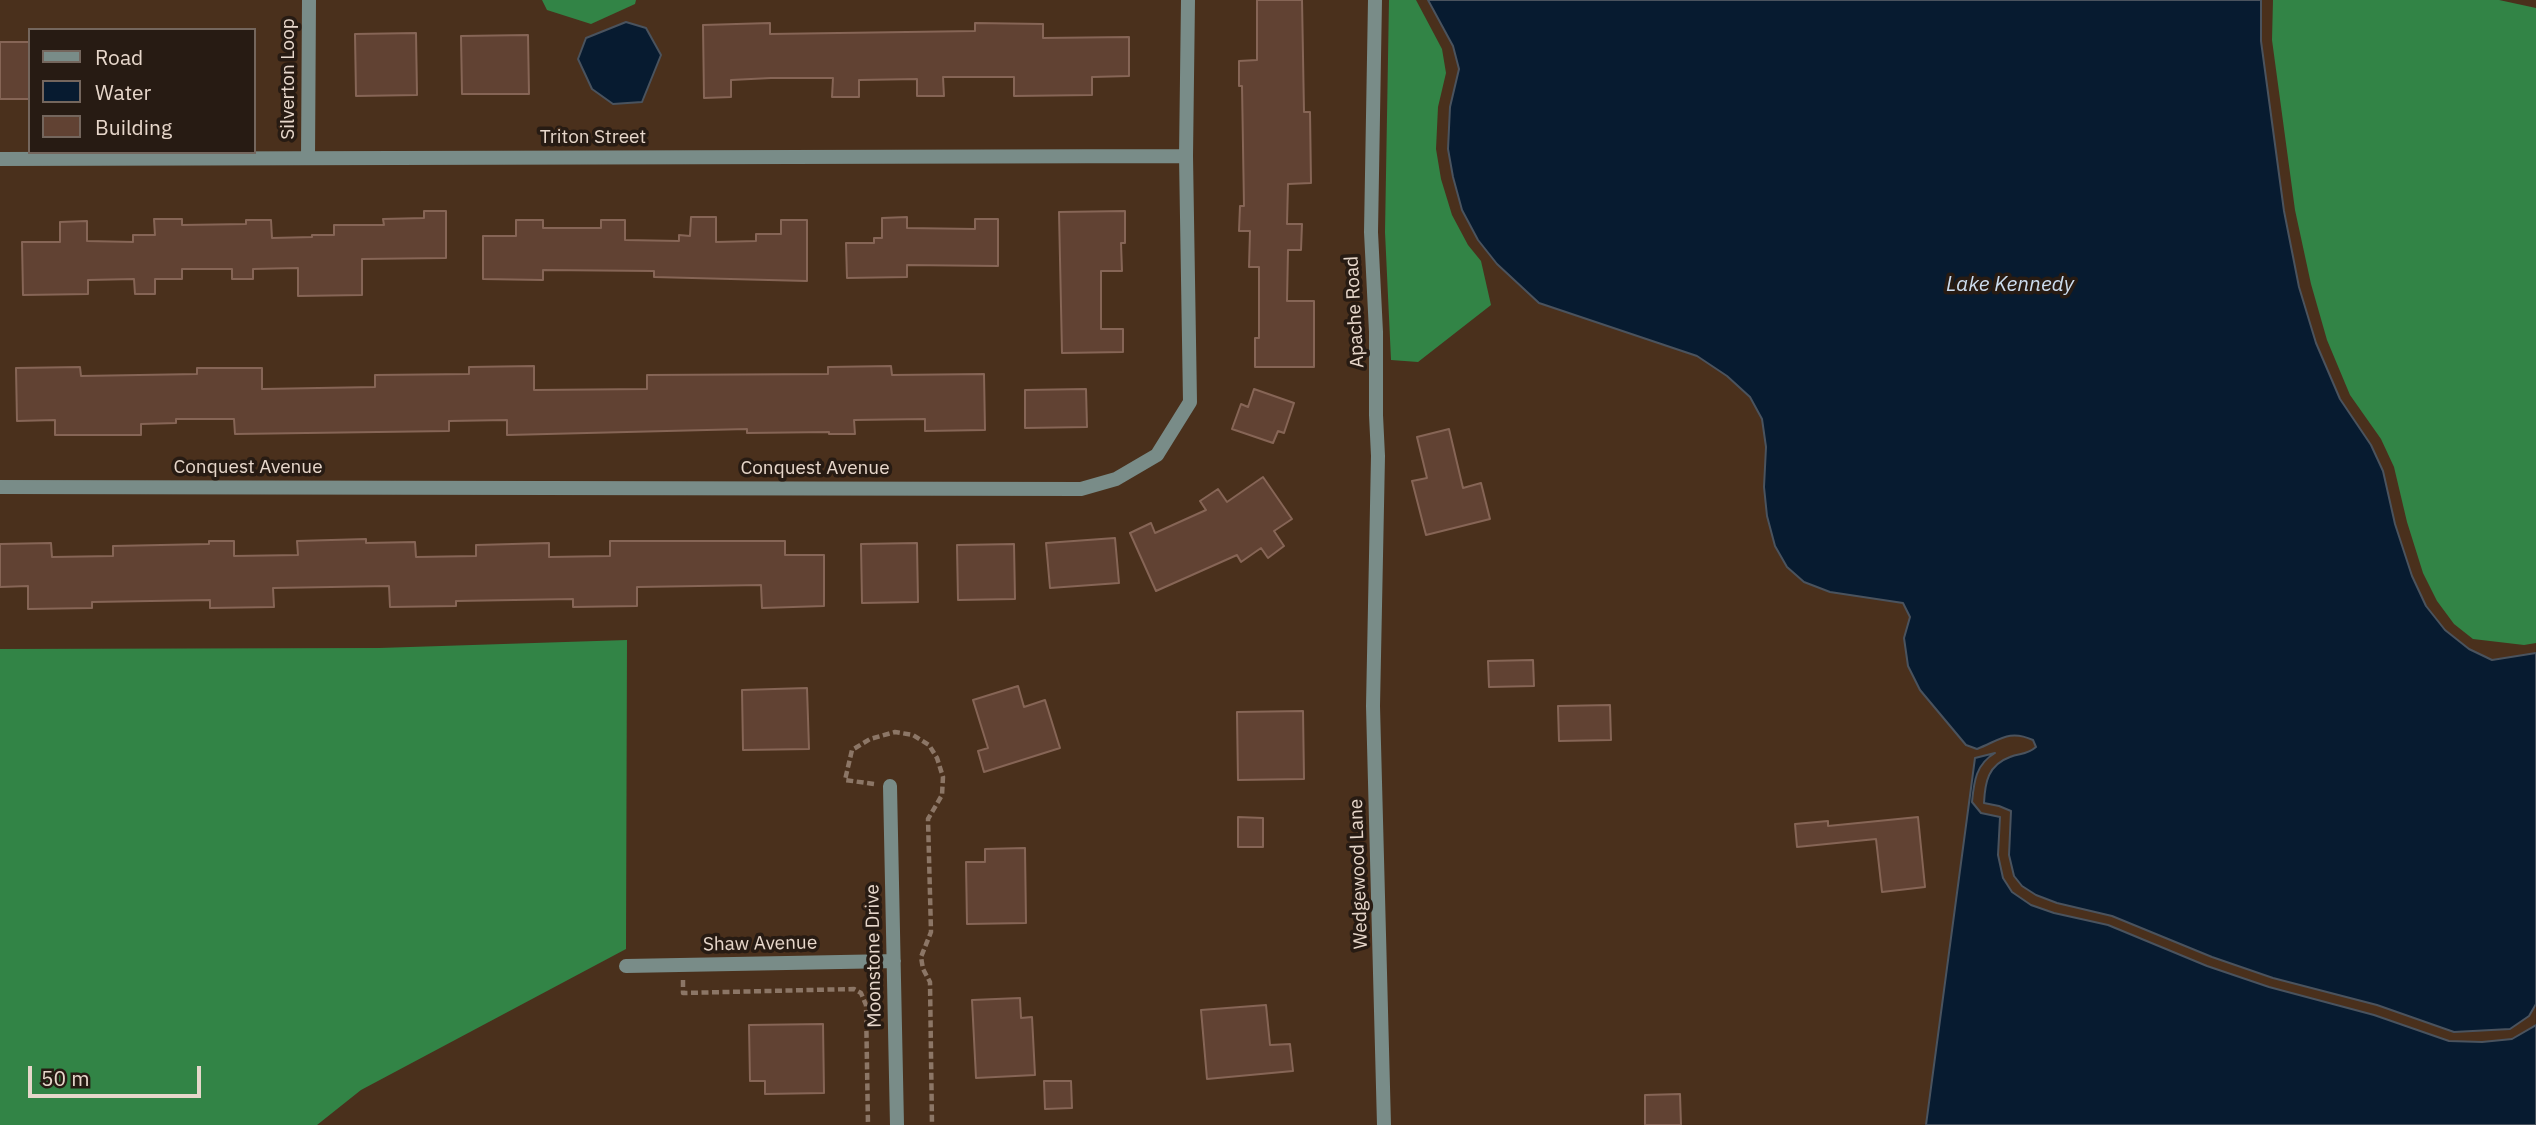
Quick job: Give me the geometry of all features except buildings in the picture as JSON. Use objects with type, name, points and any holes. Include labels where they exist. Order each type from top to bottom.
[{"type":"street","name":"Silverton Loop","points":[[308,158],[309,0]]},
{"type":"street","name":"Conquest Avenue","points":[[0,487],[1081,489],[1116,479],[1157,455],[1190,402],[1186,156],[1188,0]]},
{"type":"street","name":"Apache Road","points":[[1374,622],[1378,456],[1371,232],[1376,0]]},
{"type":"street","name":"Triton Street","points":[[0,159],[1186,156]]},
{"type":"street","name":"Wedgewood Lane","points":[[1374,622],[1373,706],[1384,1125]]},
{"type":"street","name":"Moonstone Drive","points":[[890,786],[897,1125]]},
{"type":"street","name":"Shaw Avenue","points":[[626,966],[894,961]]},
{"type":"path","points":[[890,786],[845,780],[852,750],[870,739],[895,732],[913,735],[929,745],[937,758],[943,777],[942,795],[928,819],[931,932],[921,957],[923,969],[930,982],[932,1125]]},
{"type":"path","points":[[682,965],[683,993],[854,989],[861,993],[866,1005],[868,1125]]},
{"type":"green space","points":[[542,0],[636,0],[635,4],[591,24],[547,10]]},
{"type":"green space","points":[[1389,0],[1416,0],[1442,49],[1446,73],[1438,107],[1436,149],[1441,179],[1452,215],[1468,245],[1481,261],[1491,305],[1418,362],[1391,360],[1385,232]]},
{"type":"green space","points":[[2273,0],[2499,0],[2536,8],[2536,643],[2524,645],[2473,639],[2454,624],[2437,601],[2423,573],[2394,467],[2381,439],[2350,395],[2327,340],[2311,284],[2295,210],[2272,40]]},
{"type":"green space","points":[[627,640],[626,949],[361,1090],[317,1125],[0,1125],[0,649],[379,648]]},
{"type":"water","name":"Lake Kennedy","points":[[1428,0],[2261,0],[2261,41],[2284,211],[2299,287],[2316,343],[2340,399],[2371,445],[2383,471],[2395,524],[2412,576],[2426,606],[2445,630],[2469,649],[2492,660],[2536,653],[2536,1004],[2529,1016],[2510,1029],[2454,1032],[2377,1005],[2273,978],[2212,957],[2112,916],[2057,903],[2022,886],[2014,876],[2009,855],[2011,811],[1984,803],[1987,781],[1992,770],[2003,760],[2033,750],[2036,747],[2033,740],[2011,736],[1977,749],[1966,745],[1920,690],[1908,666],[1904,638],[1910,617],[1903,603],[1830,592],[1804,582],[1787,567],[1775,546],[1767,516],[1764,487],[1766,447],[1762,419],[1750,397],[1727,376],[1697,356],[1539,303],[1497,264],[1478,240],[1462,210],[1448,149],[1450,107],[1459,69],[1453,46]]},
{"type":"water","points":[[626,22],[646,28],[661,55],[642,102],[613,104],[592,89],[578,59],[586,38]]},
{"type":"water","points":[[1995,753],[1980,768],[1975,780],[1972,802],[1981,813],[2000,817],[1998,855],[2003,878],[2012,892],[2031,905],[2108,925],[2207,966],[2269,987],[2374,1015],[2449,1041],[2512,1039],[2536,1025],[2536,1125],[1926,1125],[1975,758]]}]
